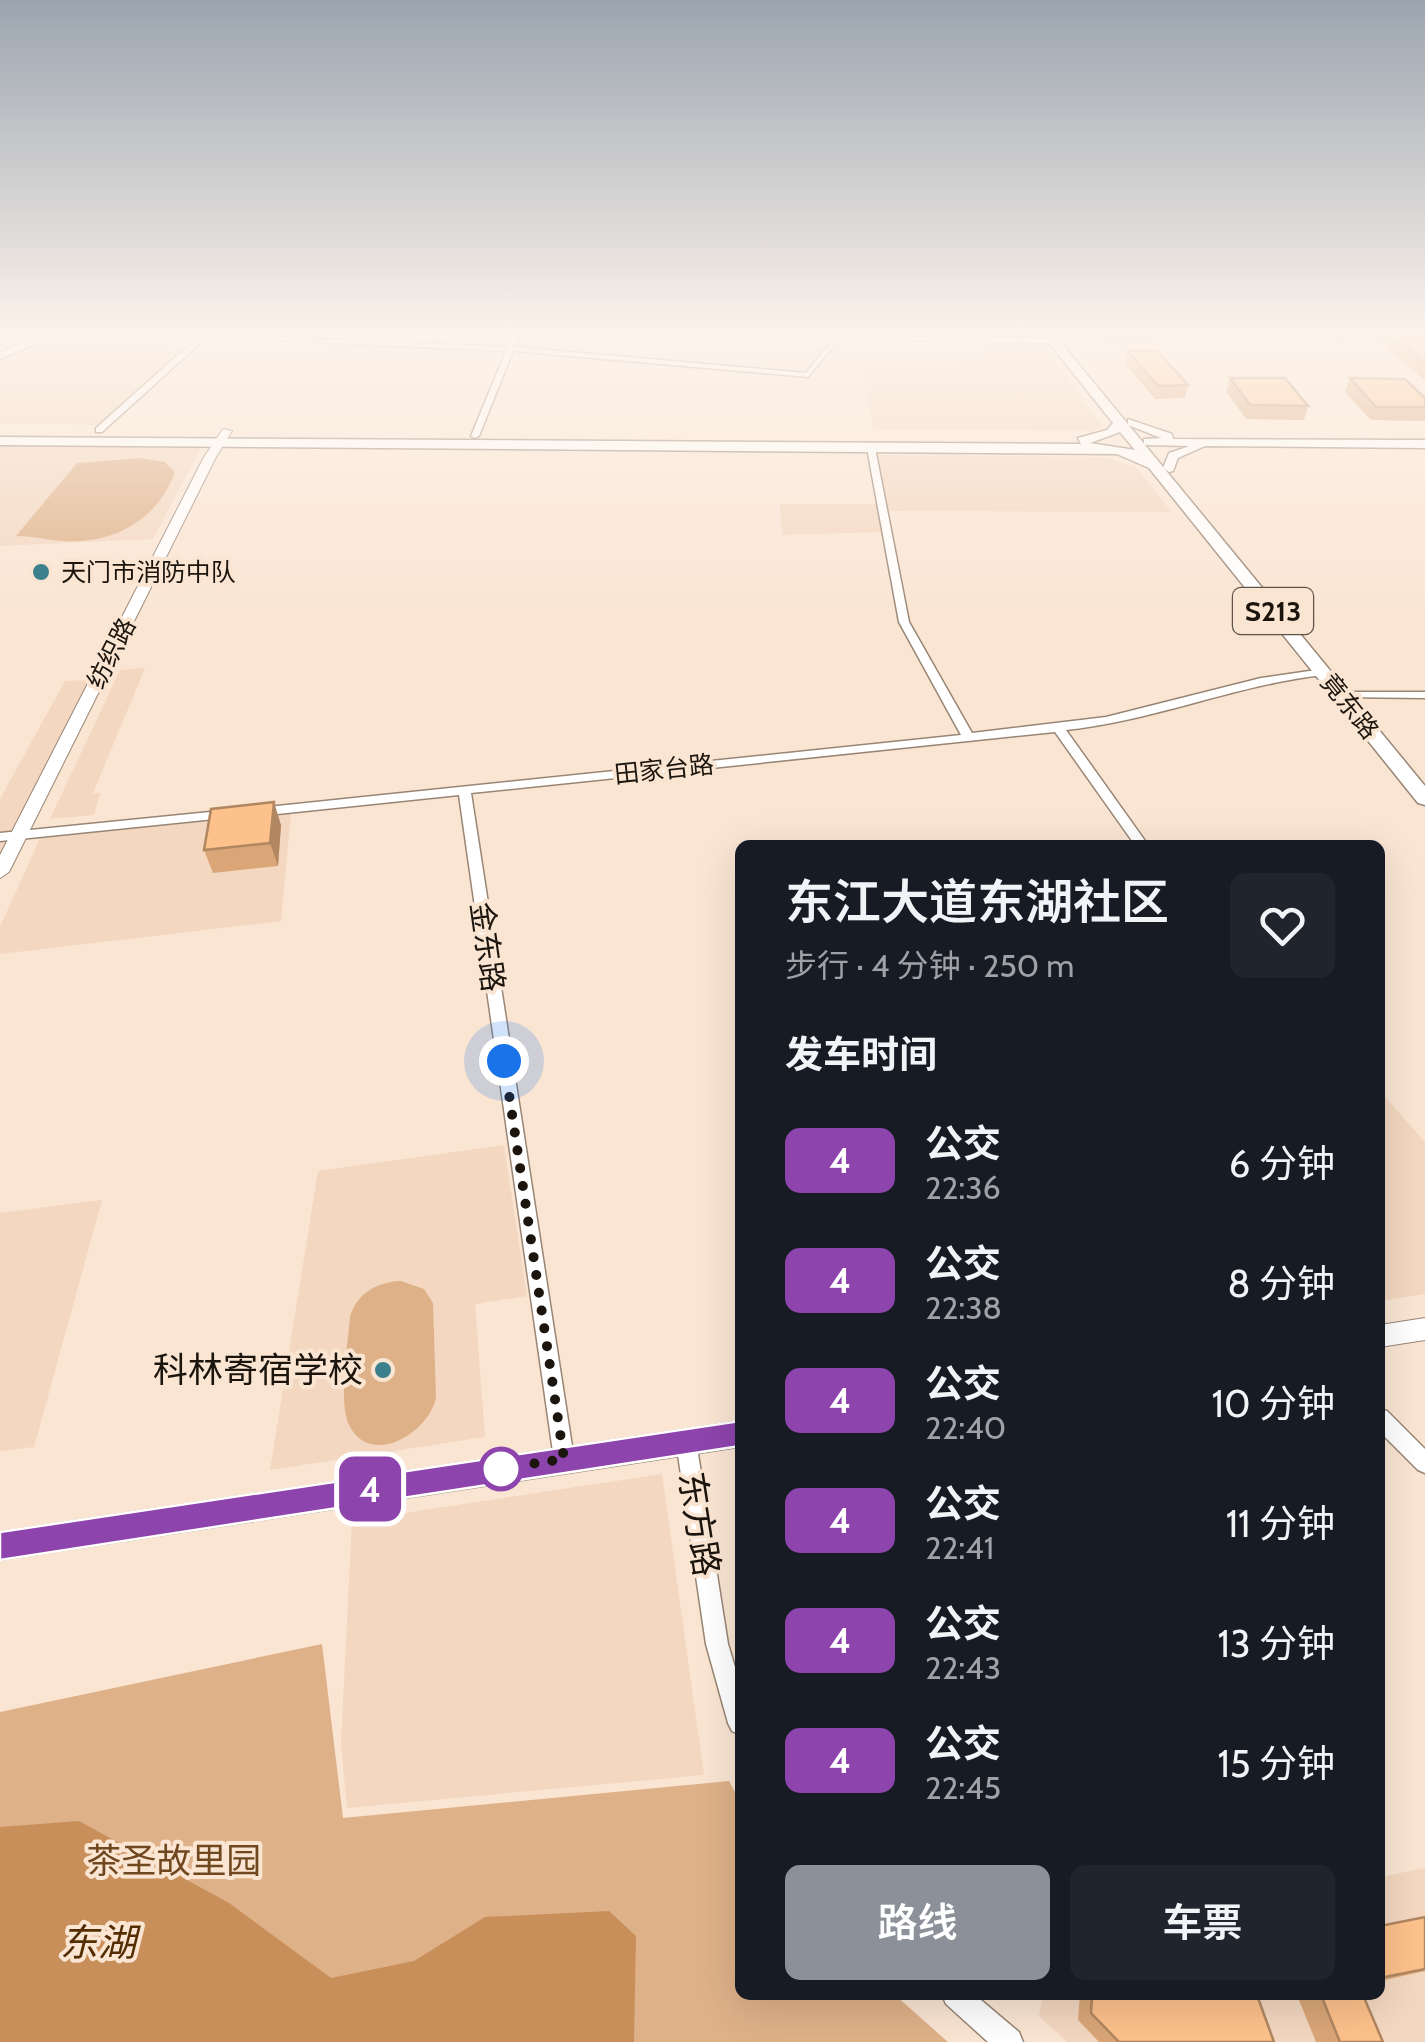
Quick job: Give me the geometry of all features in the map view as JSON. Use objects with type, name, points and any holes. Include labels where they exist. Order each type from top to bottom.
[{"type":"main road","points":[[0,435],[98,430],[223,436],[1078,449],[1118,428]]},
{"type":"main road","points":[[1133,428],[1148,442],[1193,444],[1210,450],[1425,446]]},
{"type":"main road","name":"竟东路","points":[[1133,428],[1148,442],[1322,672],[1349,695],[1425,778]]},
{"type":"main road","points":[[223,436],[476,434],[1089,443],[1164,468],[1173,456],[1193,444]]},
{"type":"main road","points":[[0,435],[1425,446]]},
{"type":"main road","name":"竟东路","points":[[1164,468],[1349,695],[1425,800]]},
{"type":"street","points":[[476,434],[478,428]]},
{"type":"street","name":"纺织路","points":[[0,872],[223,436]]},
{"type":"street","points":[[871,448],[904,622],[968,737]]},
{"type":"street","name":"田家台路","points":[[0,837],[1058,728],[1143,714],[1280,678],[1322,672]]},
{"type":"street","points":[[1349,695],[1425,695]]},
{"type":"street","points":[[1058,728],[1138,840]]},
{"type":"street","name":"金东路","points":[[464,790],[564,1459]]},
{"type":"street","points":[[1385,1335],[1425,1329]]},
{"type":"street","points":[[1385,1423],[1425,1463]]},
{"type":"street","points":[[0,1546],[735,1435]]},
{"type":"street","name":"东方路","points":[[686,1442],[717,1644],[735,1706]]},
{"type":"street","points":[[960,2000],[1009,2042]]},
{"type":"shaded area","points":[[873,428],[1098,428],[1093,431]]},
{"type":"shaded area","points":[[0,446],[201,448],[153,539],[0,546]]},
{"type":"shaded area","points":[[877,455],[1104,457],[1136,467],[1172,512],[889,511]]},
{"type":"shaded area","points":[[780,504],[878,504],[883,532],[782,535]]},
{"type":"shaded area","points":[[145,668],[93,793],[100,793],[94,815],[50,819],[120,670]]},
{"type":"shaded area","points":[[92,680],[0,859],[0,799],[65,681]]},
{"type":"shaded area","points":[[291,812],[281,921],[0,954],[0,927],[40,838]]},
{"type":"shaded area","points":[[1385,1097],[1425,1142],[1425,1294],[1385,1300]]},
{"type":"shaded area","name":"科林寄宿学校","points":[[504,1145],[527,1296],[475,1304],[485,1437],[270,1470],[318,1171]]},
{"type":"shaded area","points":[[102,1200],[34,1447],[0,1451],[0,1213]]},
{"type":"shaded area","points":[[662,1474],[704,1775],[347,1808],[341,1743],[352,1521]]},
{"type":"shaded area","points":[[1425,1868],[1425,2042],[1067,2042],[1039,2016],[1042,2000],[1385,2000],[1385,1876]]},
{"type":"green space","points":[[140,458],[165,462],[175,472],[157,504],[131,526],[81,541],[16,536],[77,463]]},
{"type":"green space","points":[[401,1281],[424,1289],[433,1303],[436,1398],[423,1423],[411,1433],[384,1445],[371,1444],[359,1438],[346,1415],[344,1388],[350,1317],[369,1290]]},
{"type":"green space","name":"茶圣故里园","points":[[322,1644],[343,1818],[729,1781],[735,1792],[735,2000],[901,2000],[948,2042],[0,2042],[0,1712]]},
{"type":"water","name":"东湖","points":[[79,1821],[229,1903],[331,1978],[414,1961],[485,1917],[609,1911],[636,1936],[634,2042],[0,2042],[0,1827]]},
{"type":"building","points":[[274,802],[270,843],[204,850],[211,809]]},
{"type":"building","points":[[1425,1917],[1425,1969],[1385,1977],[1385,1925]]},
{"type":"building","points":[[1092,2000],[1259,2000],[1274,2042],[1119,2042],[1091,2013]]},
{"type":"building","points":[[1323,2000],[1365,2000],[1383,2042],[1340,2042]]},
{"type":"bus line","name":"4","points":[[0,1546],[735,1435]]},
{"type":"place","name":"天门市消防中队","points":[[41,572]]},
{"type":"place","name":"科林寄宿学校","points":[[383,1370]]},
{"type":"route","points":[[501,1469],[491,1470],[564,1459],[504,1061]]}]
